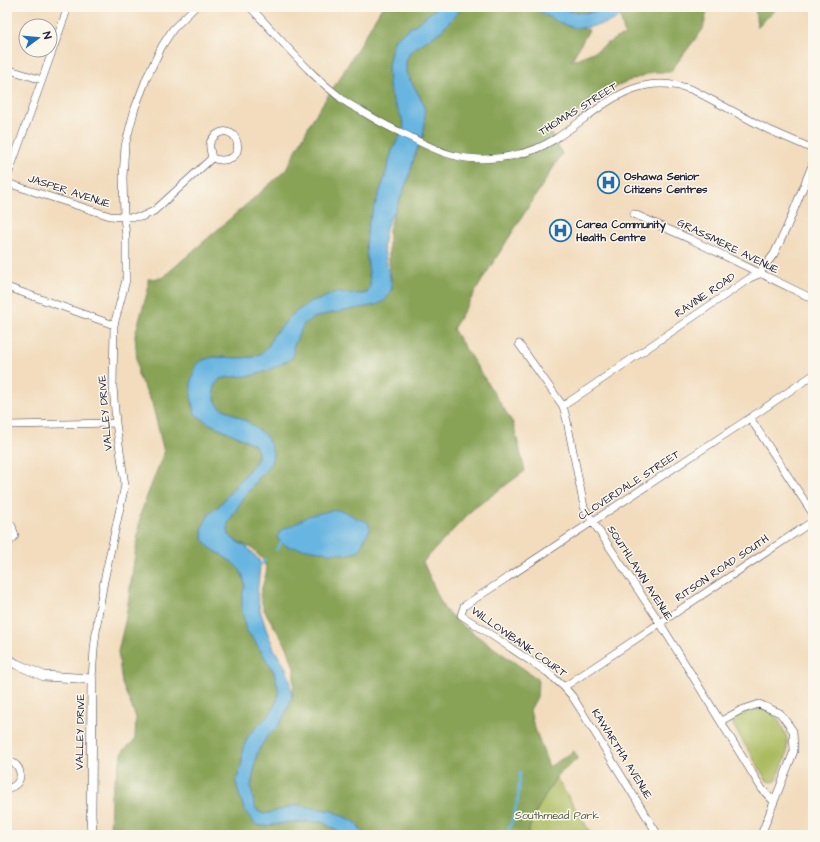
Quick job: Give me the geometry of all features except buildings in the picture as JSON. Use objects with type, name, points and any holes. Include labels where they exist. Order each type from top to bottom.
[{"type":"street","points":[[7,178],[68,7]]},
{"type":"street","name":"VALLEY DRIVE","points":[[92,835],[92,679],[94,649],[104,581],[125,485],[116,423],[113,387],[114,325],[126,280],[126,236],[123,177],[125,146],[147,77],[162,46],[173,29],[195,7]]},
{"type":"street","name":"THOMAS STREET","points":[[250,7],[309,70],[344,101],[384,125],[434,148],[456,156],[493,158],[520,154],[537,148],[554,139],[618,96],[646,85],[662,84],[694,90],[766,129],[813,149]]},
{"type":"street","points":[[7,69],[42,80]]},
{"type":"street","points":[[220,132],[227,132],[234,136],[238,148],[231,158],[219,160],[212,158],[210,143],[214,137],[220,132]]},
{"type":"street","name":"JASPER AVENUE","points":[[7,183],[110,216],[141,218],[154,211],[212,158]]},
{"type":"street","name":"RAVINE ROAD","points":[[562,406],[750,278],[760,274],[774,254],[788,227],[813,163]]},
{"type":"street","name":"GRASSMERE AVENUE","points":[[634,214],[690,239],[813,299]]},
{"type":"street","points":[[7,287],[114,325]]},
{"type":"street","name":"SOUTHLAWN AVENUE","points":[[519,344],[562,406],[567,421],[584,507],[660,623],[762,789],[774,802]]},
{"type":"street","name":"CLOVERDALE STREET","points":[[461,615],[464,606],[813,375]]},
{"type":"street","points":[[750,418],[813,514]]},
{"type":"street","points":[[7,425],[116,423]]},
{"type":"street","points":[[7,521],[12,526],[15,536],[7,544]]},
{"type":"street","name":"RITSON ROAD SOUTH","points":[[564,687],[813,521]]},
{"type":"street","name":"WILLOWBANK COURT","points":[[461,615],[537,665],[564,687]]},
{"type":"street","points":[[7,658],[16,664],[44,676],[92,679]]},
{"type":"street","name":"KAWARTHA AVENUE","points":[[564,687],[580,707],[658,835]]},
{"type":"street","points":[[721,721],[741,710],[759,704],[780,713],[793,731],[794,751],[761,835]]},
{"type":"street","points":[[7,761],[16,764],[20,773],[20,778],[15,786],[7,788]]},
{"type":"green space","points":[[382,7],[438,7],[394,40],[388,65],[389,86],[394,103],[402,118],[404,127],[392,151],[383,183],[368,224],[366,244],[370,287],[367,293],[311,301],[292,315],[273,336],[268,347],[262,353],[253,357],[214,357],[203,360],[208,423],[255,445],[258,452],[258,458],[218,507],[209,514],[203,539],[209,547],[232,562],[240,570],[243,576],[245,585],[242,597],[246,630],[274,672],[279,691],[277,701],[270,714],[249,735],[243,748],[242,763],[236,782],[239,794],[245,811],[265,826],[292,822],[322,822],[344,835],[110,835],[111,794],[123,751],[135,740],[136,717],[122,684],[118,652],[126,617],[141,512],[164,452],[152,403],[138,375],[135,335],[148,290],[148,279],[162,278],[286,170],[312,120],[343,73]]},
{"type":"green space","points":[[464,7],[532,7],[565,25],[589,30],[571,61],[596,51],[616,38],[625,35],[620,16],[626,7],[708,7],[703,29],[670,72],[653,72],[623,83],[601,95],[551,132],[562,154],[453,329],[513,423],[525,471],[472,510],[423,562],[444,609],[463,626],[538,679],[537,697],[530,710],[533,723],[549,767],[574,751],[578,758],[556,777],[533,817],[527,835],[365,835],[355,822],[270,813],[263,814],[258,811],[254,805],[251,787],[257,753],[266,738],[279,725],[286,712],[292,697],[294,668],[287,647],[264,610],[260,595],[267,570],[263,560],[252,548],[236,541],[229,535],[228,530],[228,523],[244,497],[271,463],[248,422],[220,407],[216,402],[214,393],[215,385],[220,379],[250,376],[294,354],[293,348],[304,323],[313,318],[389,295],[392,287],[389,261],[389,229],[409,177],[415,154],[423,136],[424,104],[406,73],[406,60],[412,50],[441,31]]},
{"type":"green space","points":[[561,7],[603,7],[582,13],[565,10]]},
{"type":"green space","points":[[755,7],[778,7],[757,27]]},
{"type":"green space","points":[[752,709],[767,710],[779,720],[787,738],[787,754],[776,781],[767,781],[733,725],[734,718]]},
{"type":"green space","name":"Southmead Park","points":[[556,777],[592,835],[527,835],[533,817]]},
{"type":"water","points":[[438,7],[464,7],[441,31],[412,50],[406,60],[406,73],[424,104],[425,120],[423,136],[415,154],[409,177],[397,206],[386,227],[383,246],[392,287],[389,295],[384,301],[376,305],[313,318],[304,324],[293,348],[294,354],[291,359],[267,371],[250,376],[220,379],[215,385],[214,393],[216,402],[220,407],[248,422],[266,436],[273,454],[271,463],[244,497],[228,523],[229,535],[248,548],[259,560],[260,565],[257,595],[260,610],[274,649],[286,668],[290,680],[292,697],[279,725],[266,738],[257,753],[251,787],[254,805],[258,811],[263,814],[296,805],[332,811],[355,822],[365,835],[344,835],[322,822],[292,822],[265,826],[256,825],[245,811],[236,782],[242,763],[243,748],[249,735],[270,714],[277,701],[279,691],[274,672],[246,630],[242,611],[242,597],[245,585],[243,576],[240,570],[232,562],[209,547],[203,539],[202,528],[209,514],[218,507],[254,464],[258,458],[258,452],[255,445],[208,423],[195,414],[191,396],[191,381],[196,365],[203,360],[214,357],[253,357],[262,353],[268,347],[273,336],[292,315],[311,301],[319,300],[334,293],[367,293],[370,287],[366,244],[368,224],[383,183],[392,151],[404,127],[402,118],[394,103],[389,86],[388,65],[394,40]]},
{"type":"water","points":[[532,7],[561,7],[568,11],[584,13],[598,11],[602,7],[626,7],[618,17],[608,23],[580,28],[561,23]]},
{"type":"water","points":[[337,510],[344,511],[356,518],[368,522],[370,529],[359,551],[348,554],[330,553],[289,547],[281,543],[277,537],[281,530],[308,516]]},
{"type":"waterway","points":[[276,550],[281,543]]},
{"type":"waterway","points":[[259,567],[265,560]]},
{"type":"waterway","points":[[506,835],[512,822],[518,798],[520,773]]},
{"type":"place","name":"Oshawa Senior Citizens Centres","points":[[609,182]]},
{"type":"place","name":"Carea Community Health Centre","points":[[560,230]]}]
